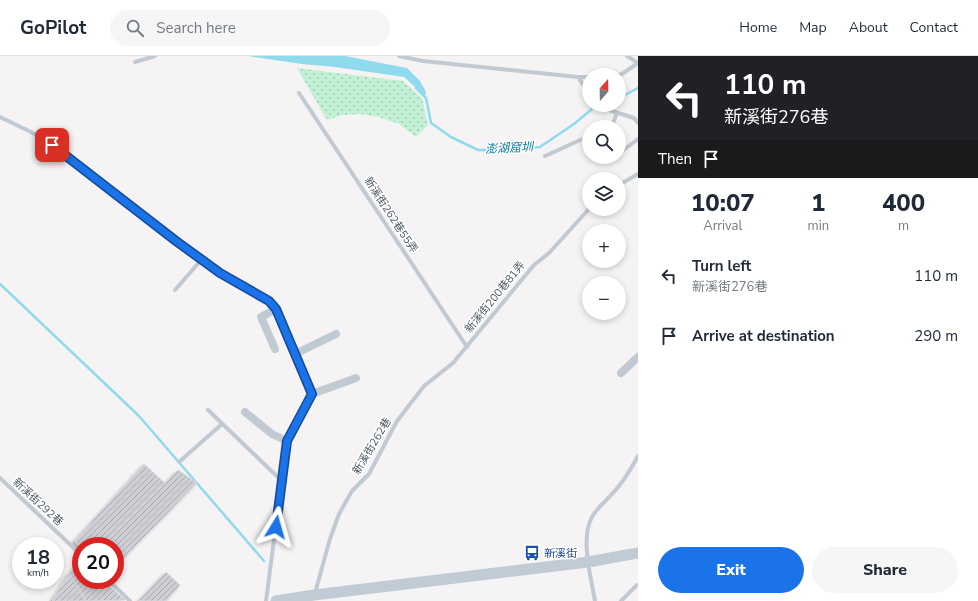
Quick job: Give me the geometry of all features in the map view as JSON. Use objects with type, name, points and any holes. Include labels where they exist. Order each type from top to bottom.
[{"type":"street","points":[[276,309],[261,317],[276,349]]},
{"type":"street","points":[[295,354],[336,334]]},
{"type":"street","points":[[621,373],[638,357]]},
{"type":"street","points":[[312,394],[356,378]]},
{"type":"street","points":[[245,412],[272,434],[287,441]]},
{"type":"street","points":[[276,601],[314,595],[588,562],[638,553]]},
{"type":"lane","points":[[135,62],[154,56]]},
{"type":"lane","points":[[399,56],[582,77]]},
{"type":"lane","points":[[626,71],[638,63],[627,56]]},
{"type":"lane","points":[[578,77],[582,83]]},
{"type":"lane","name":"新溪街262巷55弄","points":[[299,92],[467,347]]},
{"type":"lane","points":[[613,120],[617,113],[634,118],[638,123]]},
{"type":"lane","points":[[0,117],[31,132],[52,145],[176,241],[220,273],[269,301],[276,309],[312,394],[287,441],[266,601]]},
{"type":"lane","points":[[545,156],[582,139]]},
{"type":"lane","points":[[626,148],[638,139]]},
{"type":"lane","points":[[626,181],[638,174]]},
{"type":"lane","name":"新溪街200巷81弄","points":[[467,347],[534,265],[549,253],[583,216]]},
{"type":"lane","points":[[175,290],[202,259]]},
{"type":"lane","name":"新溪街262巷","points":[[314,595],[330,539],[339,514],[352,491],[368,474],[397,421],[424,386],[453,363],[467,347]]},
{"type":"lane","points":[[208,410],[282,481]]},
{"type":"lane","points":[[179,462],[222,424]]},
{"type":"lane","points":[[595,601],[586,547],[591,518],[598,507],[623,481],[638,456]]},
{"type":"lane","name":"新溪街292巷","points":[[0,478],[72,546]]},
{"type":"lane","points":[[621,601],[637,585]]},
{"type":"lane","points":[[117,589],[130,601]]},
{"type":"green space","points":[[297,68],[403,81],[422,98],[428,125],[416,137],[399,124],[379,117],[360,114],[342,115],[327,120]]},
{"type":"water","points":[[248,56],[345,56],[407,68],[420,81],[426,92],[425,96],[404,77]]},
{"type":"building","points":[[144,464],[165,483],[111,537],[78,537]]},
{"type":"building","points":[[178,470],[197,483],[124,558],[124,537],[111,537]]},
{"type":"building","points":[[72,570],[72,578],[69,573]]},
{"type":"building","points":[[166,572],[180,585],[166,601],[139,600]]},
{"type":"building","points":[[69,573],[72,578],[72,589],[79,589],[86,601],[53,601],[52,600],[59,589],[64,589],[64,581]]},
{"type":"building","points":[[79,589],[113,589],[125,600],[86,601]]},
{"type":"waterway","name":"澎湖窟圳","points":[[416,88],[426,98],[431,123],[451,137],[478,150],[508,150],[540,147],[574,124],[588,112]]},
{"type":"waterway","name":"澎湖窟圳","points":[[626,94],[638,88]]},
{"type":"waterway","points":[[0,284],[139,416],[264,561]]},
{"type":"place","name":"新溪街","points":[[532,553]]},
{"type":"route","points":[[52,145],[176,241],[220,273],[269,301],[276,309],[312,394],[287,441],[276,527]]}]
